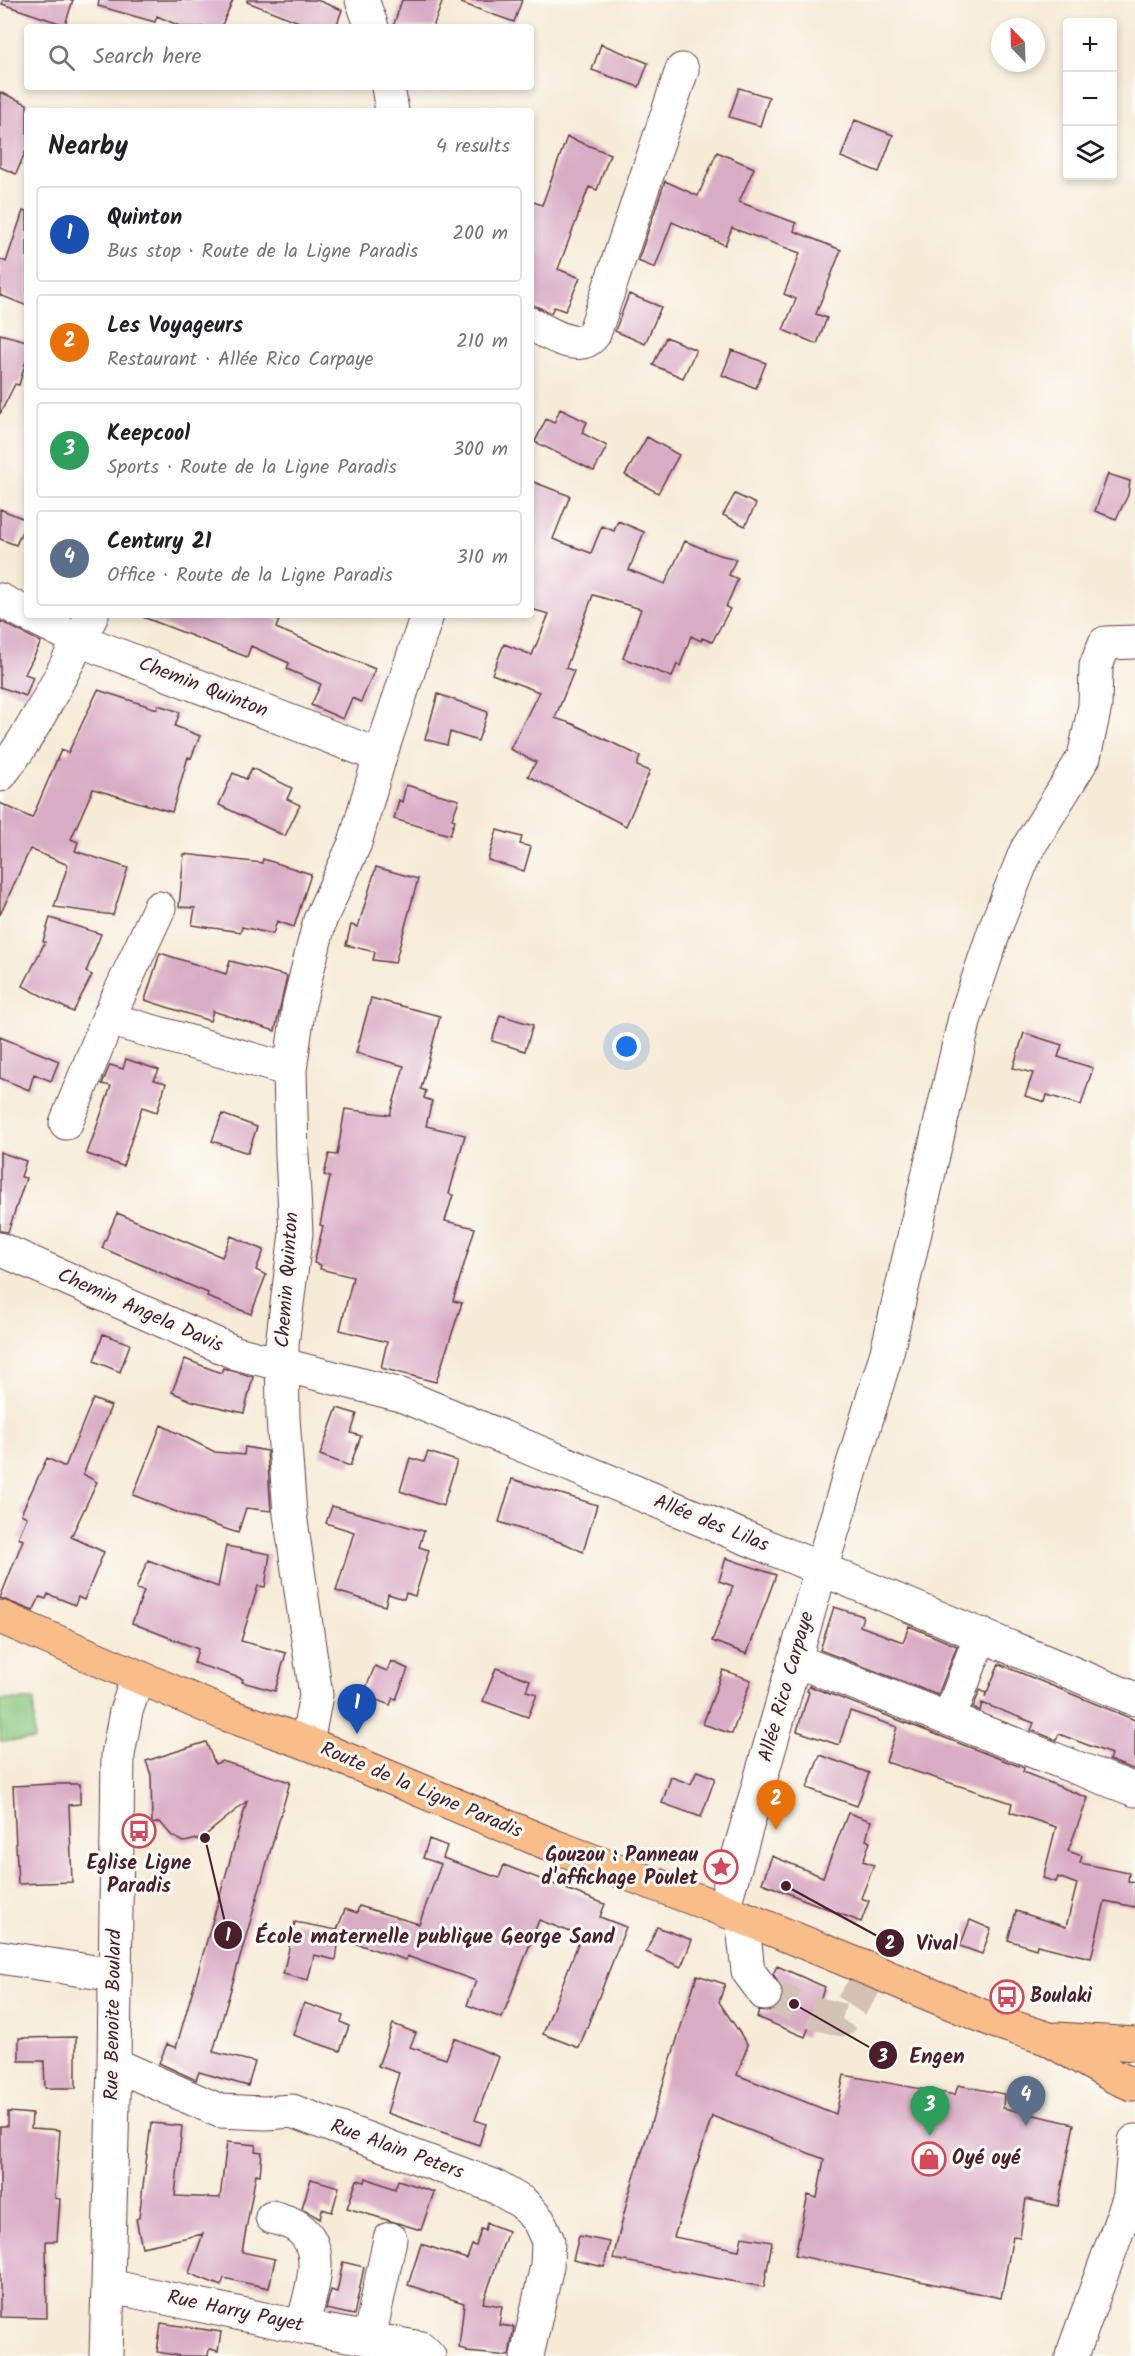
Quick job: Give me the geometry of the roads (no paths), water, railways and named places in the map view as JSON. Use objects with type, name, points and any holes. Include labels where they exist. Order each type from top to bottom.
[{"type":"main road","name":"Route de la Ligne Paradis","points":[[0,1617],[225,1714],[308,1743],[554,1846],[732,1913],[998,2022],[1046,2038],[1133,2087]]},
{"type":"main road","name":"Route de la Ligne Paradis","points":[[1046,2038],[1135,2044]]},
{"type":"main road","points":[[1133,2087],[1129,2068],[1135,2050]]},
{"type":"street","points":[[362,0],[371,24]]},
{"type":"street","points":[[534,325],[572,343],[580,344],[588,341],[594,334],[682,70]]},
{"type":"street","points":[[388,90],[392,108]]},
{"type":"street","name":"Chemin Quinton","points":[[0,600],[24,613]]},
{"type":"street","name":"Chemin Quinton","points":[[41,618],[85,628],[380,756]]},
{"type":"street","name":"Chemin Quinton","points":[[308,1743],[316,1695],[290,1514],[283,1418],[282,1344],[296,1233],[291,1070],[299,1004],[310,953],[320,920],[355,843],[380,756],[426,618]]},
{"type":"street","points":[[0,775],[20,748],[51,697],[85,628]]},
{"type":"street","name":"Allée Rico Carpaye","points":[[732,1913],[794,1660],[887,1352],[965,1018],[996,926],[1026,850],[1084,757],[1095,706],[1096,666],[1105,643],[1135,642]]},
{"type":"street","points":[[66,1123],[108,1019],[159,908]]},
{"type":"street","points":[[108,1019],[291,1070]]},
{"type":"street","name":"Chemin Angela Davis","points":[[0,1249],[236,1353],[283,1365]]},
{"type":"street","name":"Allée des Lilas","points":[[283,1365],[401,1395],[1135,1699]]},
{"type":"street","points":[[949,1719],[981,1634]]},
{"type":"street","points":[[794,1660],[1135,1790]]},
{"type":"street","name":"Rue Benoite Boulard","points":[[106,2356],[114,2064],[118,1755],[126,1711],[138,1677]]},
{"type":"street","points":[[732,1913],[748,1971],[765,1994]]},
{"type":"street","points":[[0,1957],[114,1975]]},
{"type":"street","name":"Rue Alain Peters","points":[[114,2064],[220,2111],[266,2113],[292,2111],[494,2186],[523,2203],[539,2221],[548,2241],[547,2266],[527,2356]]},
{"type":"street","points":[[1072,2356],[1132,2187],[1135,2141]]},
{"type":"street","points":[[272,2217],[298,2227],[312,2246],[316,2263],[302,2327]]},
{"type":"street","points":[[369,2340],[390,2239]]},
{"type":"street","name":"Rue Harry Payet","points":[[109,2286],[302,2327],[421,2348],[429,2356]]},
{"type":"tunnel","points":[[765,1994],[815,2013],[842,2020],[874,1971]]},
{"type":"place","name":"Quinton","points":[[357,1734]]},
{"type":"place","name":"Les Voyageurs","points":[[776,1830]]},
{"type":"place","name":"Eglise Ligne Paradis","points":[[139,1831]]},
{"type":"place","name":"École maternelle publique George Sand","points":[[205,1838]]},
{"type":"place","name":"Gouzou : Panneau d'affichage Poulet","points":[[721,1867]]},
{"type":"place","name":"Vival","points":[[786,1886]]},
{"type":"place","name":"Boulaki","points":[[1007,1997]]},
{"type":"place","name":"Engen","points":[[794,2004]]},
{"type":"place","name":"Century 21","points":[[1026,2126]]},
{"type":"place","name":"Keepcool","points":[[930,2136]]},
{"type":"place","name":"Oyé oyé","points":[[929,2159]]}]
